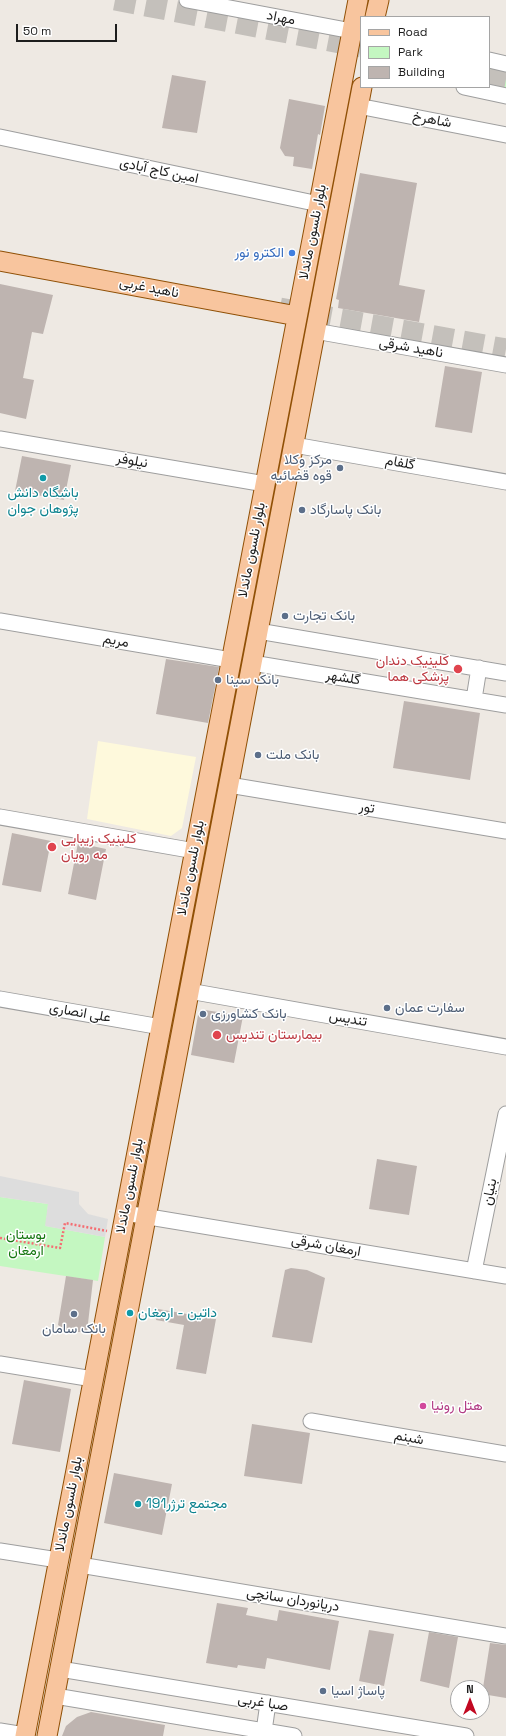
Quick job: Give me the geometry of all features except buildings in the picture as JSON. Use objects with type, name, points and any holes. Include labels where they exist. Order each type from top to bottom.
[{"type":"main road","name":"بلوار نلسون ماندلا","points":[[25,1736],[358,0]]},
{"type":"main road","points":[[375,16],[379,0]]},
{"type":"main road","name":"بلوار نلسون ماندلا","points":[[47,1736],[362,88]]},
{"type":"main road","name":"ناهید غربی","points":[[0,261],[297,316]]},
{"type":"street","name":"مهراد","points":[[187,0],[250,6],[352,31]]},
{"type":"street","points":[[490,60],[506,64]]},
{"type":"street","points":[[469,88],[506,96]]},
{"type":"street","name":"شاهرخ","points":[[358,106],[506,135]]},
{"type":"street","name":"امین کاج آبادی","points":[[0,138],[319,204]]},
{"type":"street","name":"ناهید شرقی","points":[[315,331],[506,365]]},
{"type":"street","name":"نیلوفر","points":[[0,439],[265,484]]},
{"type":"street","name":"گلفام","points":[[294,445],[506,482]]},
{"type":"street","name":"مریم","points":[[0,621],[231,660]]},
{"type":"street","points":[[258,631],[506,673]]},
{"type":"street","name":"گلشهر","points":[[252,664],[506,705]]},
{"type":"street","points":[[474,699],[479,668]]},
{"type":"street","name":"تور","points":[[229,785],[506,831]]},
{"type":"street","points":[[0,817],[194,851]]},
{"type":"street","name":"تندیس","points":[[189,991],[506,1047]]},
{"type":"street","name":"علی انصاری","points":[[0,999],[161,1027]]},
{"type":"street","name":"بنیان","points":[[474,1271],[506,1114]]},
{"type":"street","name":"ارمغان شرقی","points":[[125,1213],[506,1276]]},
{"type":"street","points":[[0,1364],[93,1379]]},
{"type":"street","name":"شبنم","points":[[311,1421],[506,1454]]},
{"type":"street","points":[[0,1551],[58,1560]]},
{"type":"street","name":"دریانوردان سانچی","points":[[80,1565],[506,1636]]},
{"type":"street","name":"صبا غربی","points":[[60,1669],[268,1704],[408,1731],[466,1736]]},
{"type":"street","name":"صبا غربی","points":[[55,1696],[294,1736]]},
{"type":"street","points":[[264,1731],[268,1704]]},
{"type":"street","points":[[0,1731],[25,1736]]},
{"type":"path","points":[[0,1238],[60,1248],[65,1223],[93,1229]]},
{"type":"shaded area","points":[[98,741],[196,757],[182,828],[171,836],[87,819]]},
{"type":"shaded area","points":[[0,1176],[79,1192],[79,1204],[88,1214],[108,1219],[105,1237],[45,1226],[48,1204],[0,1197]]},
{"type":"green space","points":[[490,64],[506,68],[506,89],[490,85]]},
{"type":"green space","name":"بوستان ارمغان","points":[[0,1197],[48,1204],[46,1226],[105,1237],[98,1281],[0,1266]]},
{"type":"tunnel","points":[[115,0],[360,47]]},
{"type":"tunnel","points":[[490,76],[506,79]]},
{"type":"tunnel","points":[[280,308],[506,349]]},
{"type":"place","name":"الكترو نور","points":[[292,253]]},
{"type":"place","name":"مرکز وکلا قوه قضائیه","points":[[340,468]]},
{"type":"place","name":"باشگاه دانش پژوهان جوان","points":[[43,478]]},
{"type":"place","name":"بانک پاسارگاد","points":[[302,510]]},
{"type":"place","name":"بانک تجارت","points":[[285,616]]},
{"type":"place","name":"کلینیک دندان پزشکی هما","points":[[458,669]]},
{"type":"place","name":"بانک سینا","points":[[218,680]]},
{"type":"place","name":"بانک ملت","points":[[258,755]]},
{"type":"place","name":"کلینیک زیبایی مه رویان","points":[[52,847]]},
{"type":"place","name":"سفارت عمان","points":[[387,1008]]},
{"type":"place","name":"بانک کشاورزی","points":[[203,1014]]},
{"type":"place","name":"بیمارستان تندیس","points":[[217,1035]]},
{"type":"place","name":"داتین - ارمغان","points":[[130,1313]]},
{"type":"place","name":"بانک سامان","points":[[74,1314]]},
{"type":"place","name":"هتل رونیا","points":[[423,1406]]},
{"type":"place","name":"مجتمع ترژر191","points":[[138,1504]]},
{"type":"place","name":"پاساژ اسیا","points":[[323,1691]]}]
